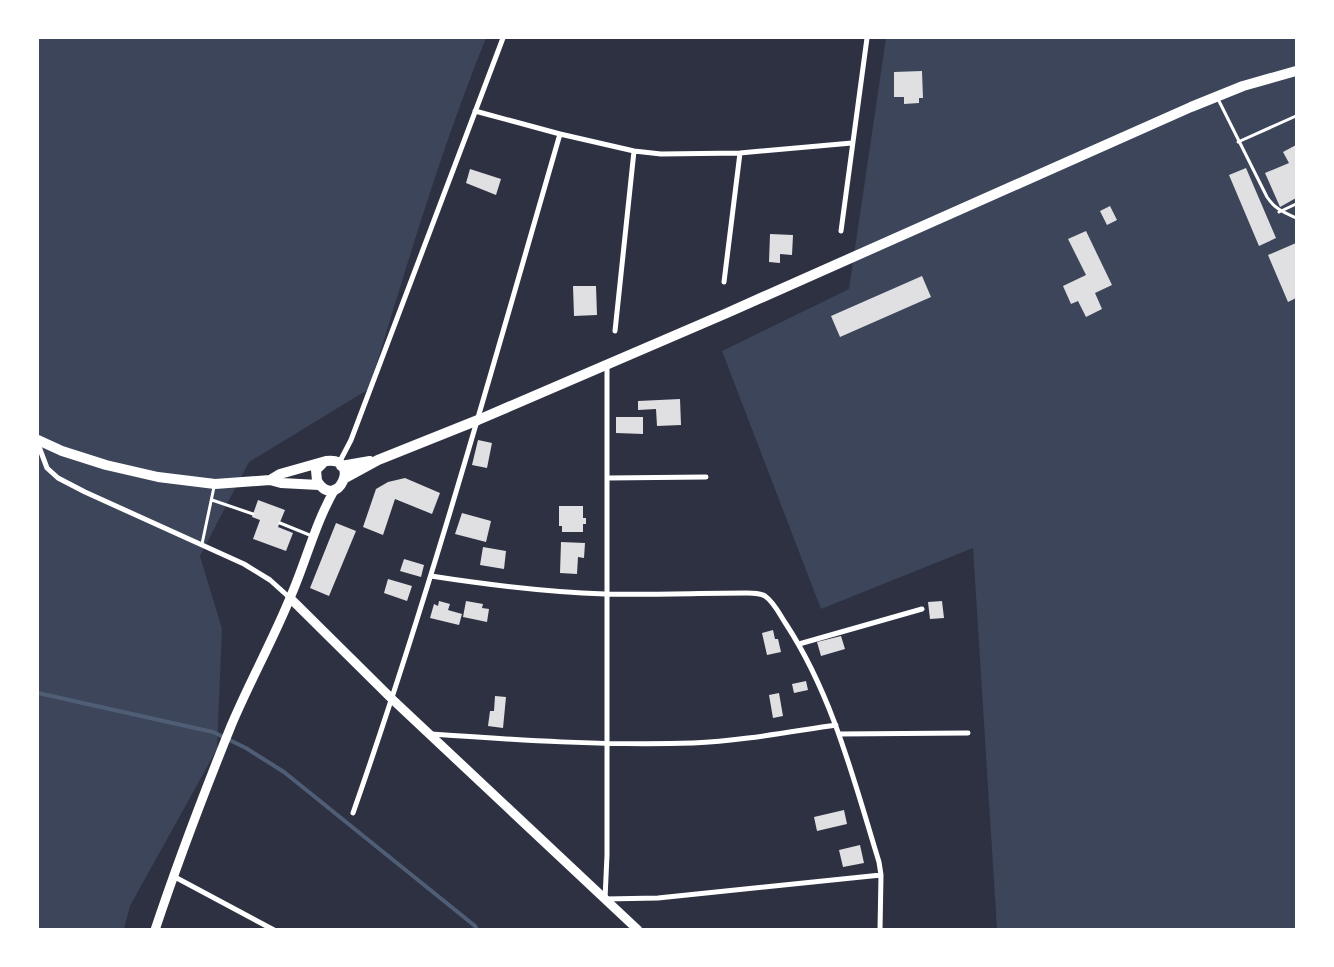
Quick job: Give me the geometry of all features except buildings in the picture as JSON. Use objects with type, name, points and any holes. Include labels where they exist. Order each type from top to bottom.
[{"type":"main road","points":[[345,478],[378,460],[607,365],[1216,96],[1296,71]]},
{"type":"main road","points":[[38,442],[133,472],[158,477],[215,484],[270,480],[281,483],[320,486],[329,490],[335,490]]},
{"type":"main road","points":[[270,480],[280,474],[330,461],[340,465],[378,460]]},
{"type":"main road","points":[[323,463],[318,467],[316,474],[324,508]]},
{"type":"main road","points":[[155,930],[173,876],[232,725],[290,598],[324,508],[345,478],[344,471],[340,465]]},
{"type":"main road","points":[[290,598],[392,700],[638,930]]},
{"type":"street","points":[[340,465],[503,38]]},
{"type":"street","points":[[841,231],[867,38]]},
{"type":"street","points":[[474,111],[634,151],[685,155],[740,153],[852,143]]},
{"type":"street","points":[[353,813],[392,700],[431,576],[560,134]]},
{"type":"street","points":[[615,331],[634,151]]},
{"type":"street","points":[[724,282],[740,153]]},
{"type":"street","points":[[607,365],[607,855],[605,899],[658,898],[881,875]]},
{"type":"street","points":[[38,442],[46,468],[58,478],[244,564],[270,580],[290,598]]},
{"type":"street","points":[[607,478],[706,477]]},
{"type":"street","points":[[431,576],[506,588],[606,594],[747,593],[765,596],[799,644],[839,734],[879,862],[881,875],[880,930]]},
{"type":"street","points":[[799,644],[922,609]]},
{"type":"street","points":[[428,734],[606,744],[720,741],[836,726]]},
{"type":"street","points":[[839,734],[968,733]]},
{"type":"street","points":[[173,876],[274,930]]},
{"type":"lane","points":[[1216,96],[1266,197],[1279,212],[1296,218]]},
{"type":"lane","points":[[1238,142],[1296,116]]},
{"type":"lane","points":[[1279,212],[1296,204]]},
{"type":"lane","points":[[202,544],[215,484]]},
{"type":"lane","points":[[212,500],[253,514]]},
{"type":"lane","points":[[280,523],[314,537]]},
{"type":"shaded area","points":[[38,38],[486,38],[438,168],[369,389],[249,462],[200,556],[222,629],[217,749],[130,906],[124,929],[38,929]]},
{"type":"shaded area","points":[[886,38],[1296,38],[1296,929],[997,929],[973,548],[821,609],[722,351],[849,289]]},
{"type":"waterway","points":[[38,693],[213,732],[246,748],[284,772],[475,926],[477,930]]}]
